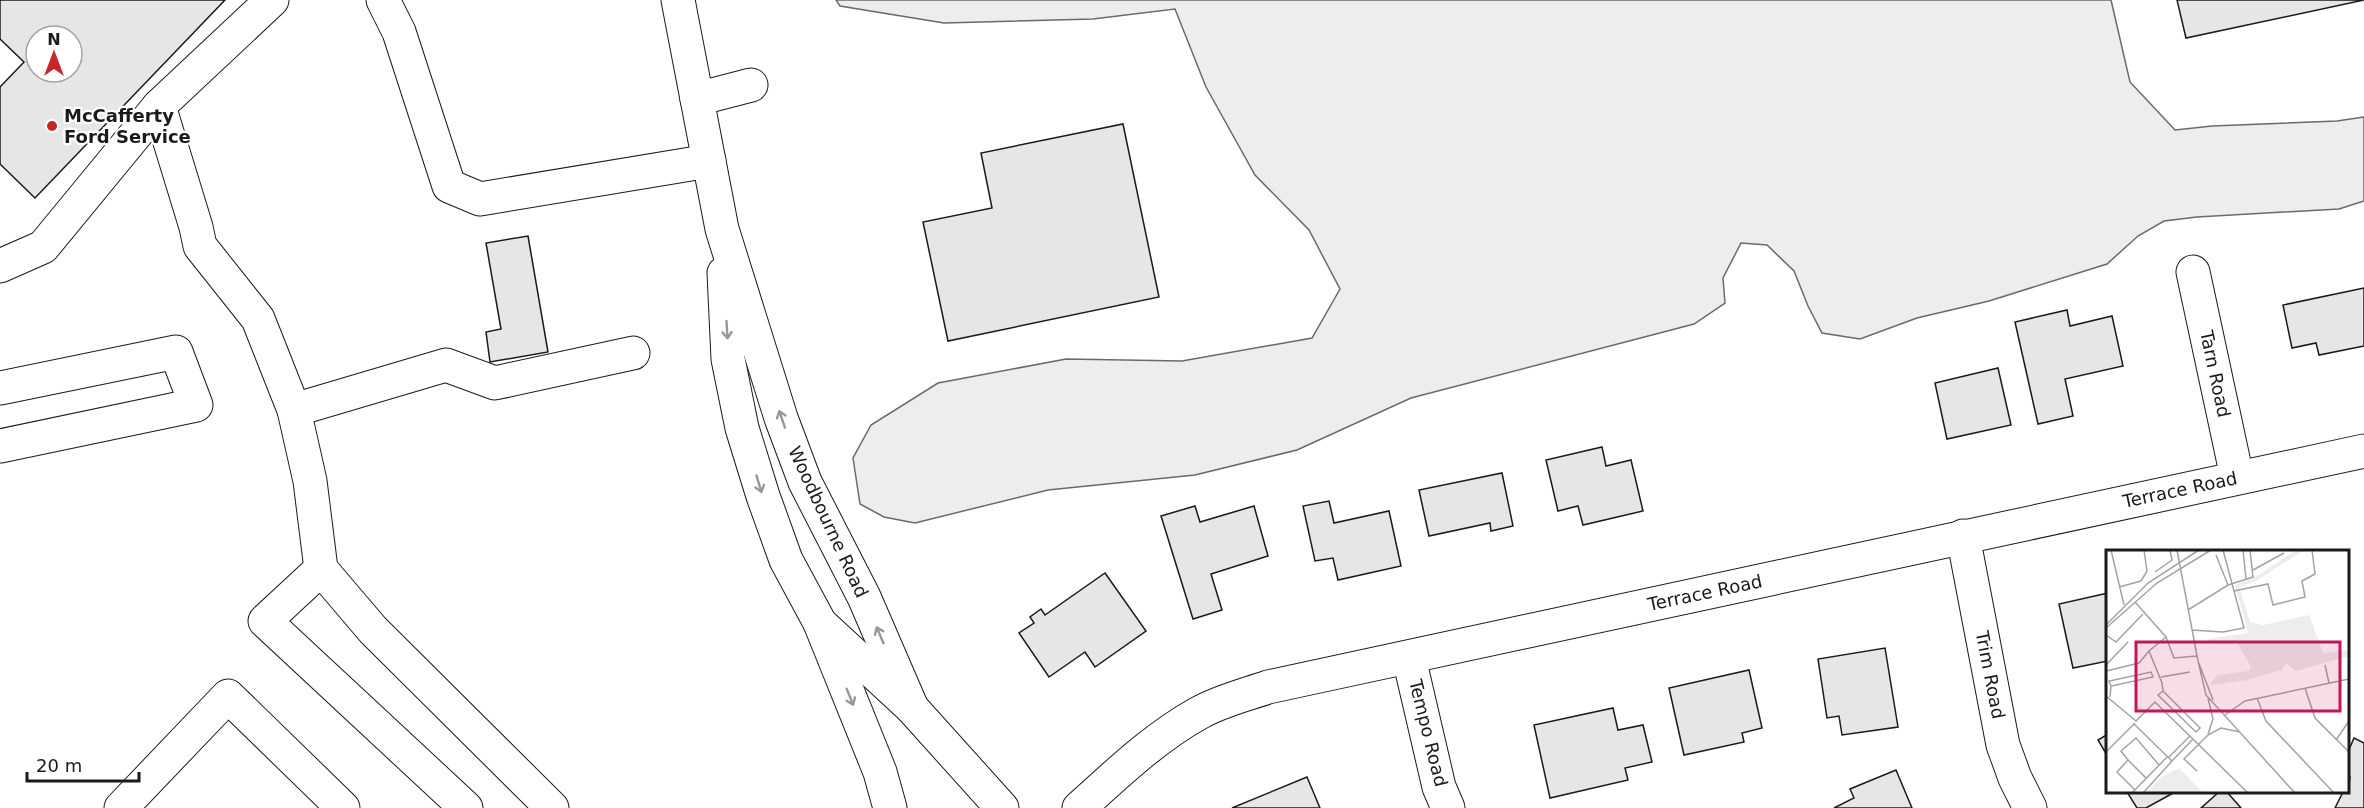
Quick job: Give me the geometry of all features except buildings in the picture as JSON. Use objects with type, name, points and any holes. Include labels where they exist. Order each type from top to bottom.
[{"type":"street","points":[[0,266],[43,247],[159,106],[272,0]]},
{"type":"street","points":[[383,0],[399,32],[449,186],[480,199],[709,161]]},
{"type":"street","name":"Woodbourne Road","points":[[678,0],[722,229],[781,418],[806,482],[864,597],[912,708]]},
{"type":"street","points":[[697,99],[751,85]]},
{"type":"street","points":[[159,106],[200,246],[258,319],[294,410],[309,481],[321,569],[373,630],[552,808]]},
{"type":"street","name":"Woodbourne Road","points":[[722,229],[728,360],[742,428],[786,560],[820,623],[912,708],[1002,808]]},
{"type":"street","name":"Tarn Road","points":[[2193,272],[2237,477]]},
{"type":"street","points":[[0,388],[176,352],[196,405],[0,446]]},
{"type":"street","points":[[294,410],[446,365],[495,383],[633,353]]},
{"type":"street","name":"Terrace Road","points":[[1079,808],[1137,755],[1200,712],[1268,687],[2364,451]]},
{"type":"street","name":"Trim Road","points":[[1963,536],[2003,745],[2015,778],[2031,808]]},
{"type":"street","points":[[321,569],[265,621],[466,808]]},
{"type":"street","points":[[820,623],[880,772],[890,808]]},
{"type":"street","name":"Tempo Road","points":[[1409,658],[1439,787],[1448,808]]},
{"type":"street","points":[[121,808],[228,696],[342,808]]},
{"type":"shaded area","points":[[836,0],[2111,0],[2130,82],[2175,130],[2212,126],[2337,121],[2364,117],[2364,201],[2339,209],[2164,221],[2138,236],[2107,264],[1989,301],[1917,318],[1860,339],[1822,333],[1794,271],[1767,245],[1741,243],[1723,278],[1725,303],[1694,324],[1411,398],[1297,450],[1195,475],[1048,490],[915,523],[884,517],[860,504],[853,458],[871,425],[938,383],[1066,359],[1182,361],[1312,338],[1340,289],[1309,230],[1255,175],[1206,87],[1175,9],[1093,19],[944,23],[840,6]]},
{"type":"place","name":"McCafferty Ford Service","points":[[52,126]]}]
